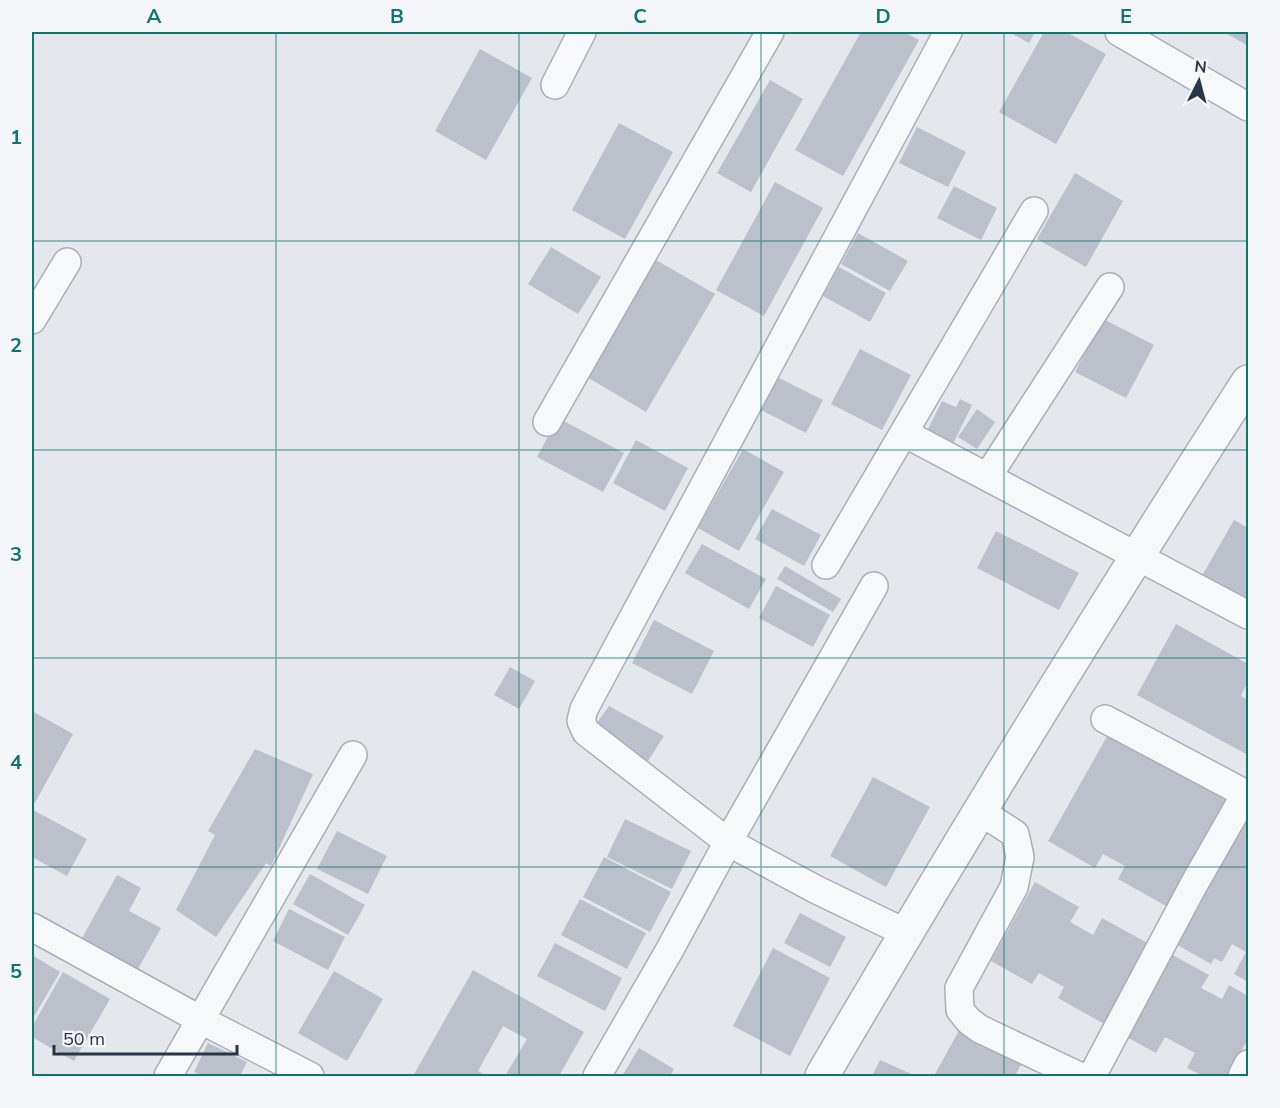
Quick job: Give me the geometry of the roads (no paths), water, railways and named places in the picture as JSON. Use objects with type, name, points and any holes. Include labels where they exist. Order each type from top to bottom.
[{"type":"street","points":[[555,85],[582,32]]},
{"type":"street","points":[[547,422],[770,32]]},
{"type":"street","points":[[906,933],[815,889],[728,842],[586,732],[581,715],[948,32]]},
{"type":"street","points":[[1119,32],[1246,100]]},
{"type":"street","points":[[826,565],[1034,211]]},
{"type":"street","points":[[32,320],[68,262]]},
{"type":"street","points":[[988,476],[1110,287]]},
{"type":"street","points":[[822,1077],[906,933],[1136,556],[1248,382]]},
{"type":"street","points":[[904,433],[1248,615]]},
{"type":"street","points":[[597,1077],[874,586]]},
{"type":"street","points":[[1092,1077],[1193,886],[1247,794],[1105,719]]},
{"type":"street","points":[[168,1077],[353,754]]},
{"type":"street","points":[[981,812],[1015,834],[1020,857],[1014,887],[959,988],[960,1010],[980,1029],[1079,1077]]},
{"type":"street","points":[[32,927],[310,1077]]},
{"type":"street","points":[[1242,1077],[1248,1064]]}]
